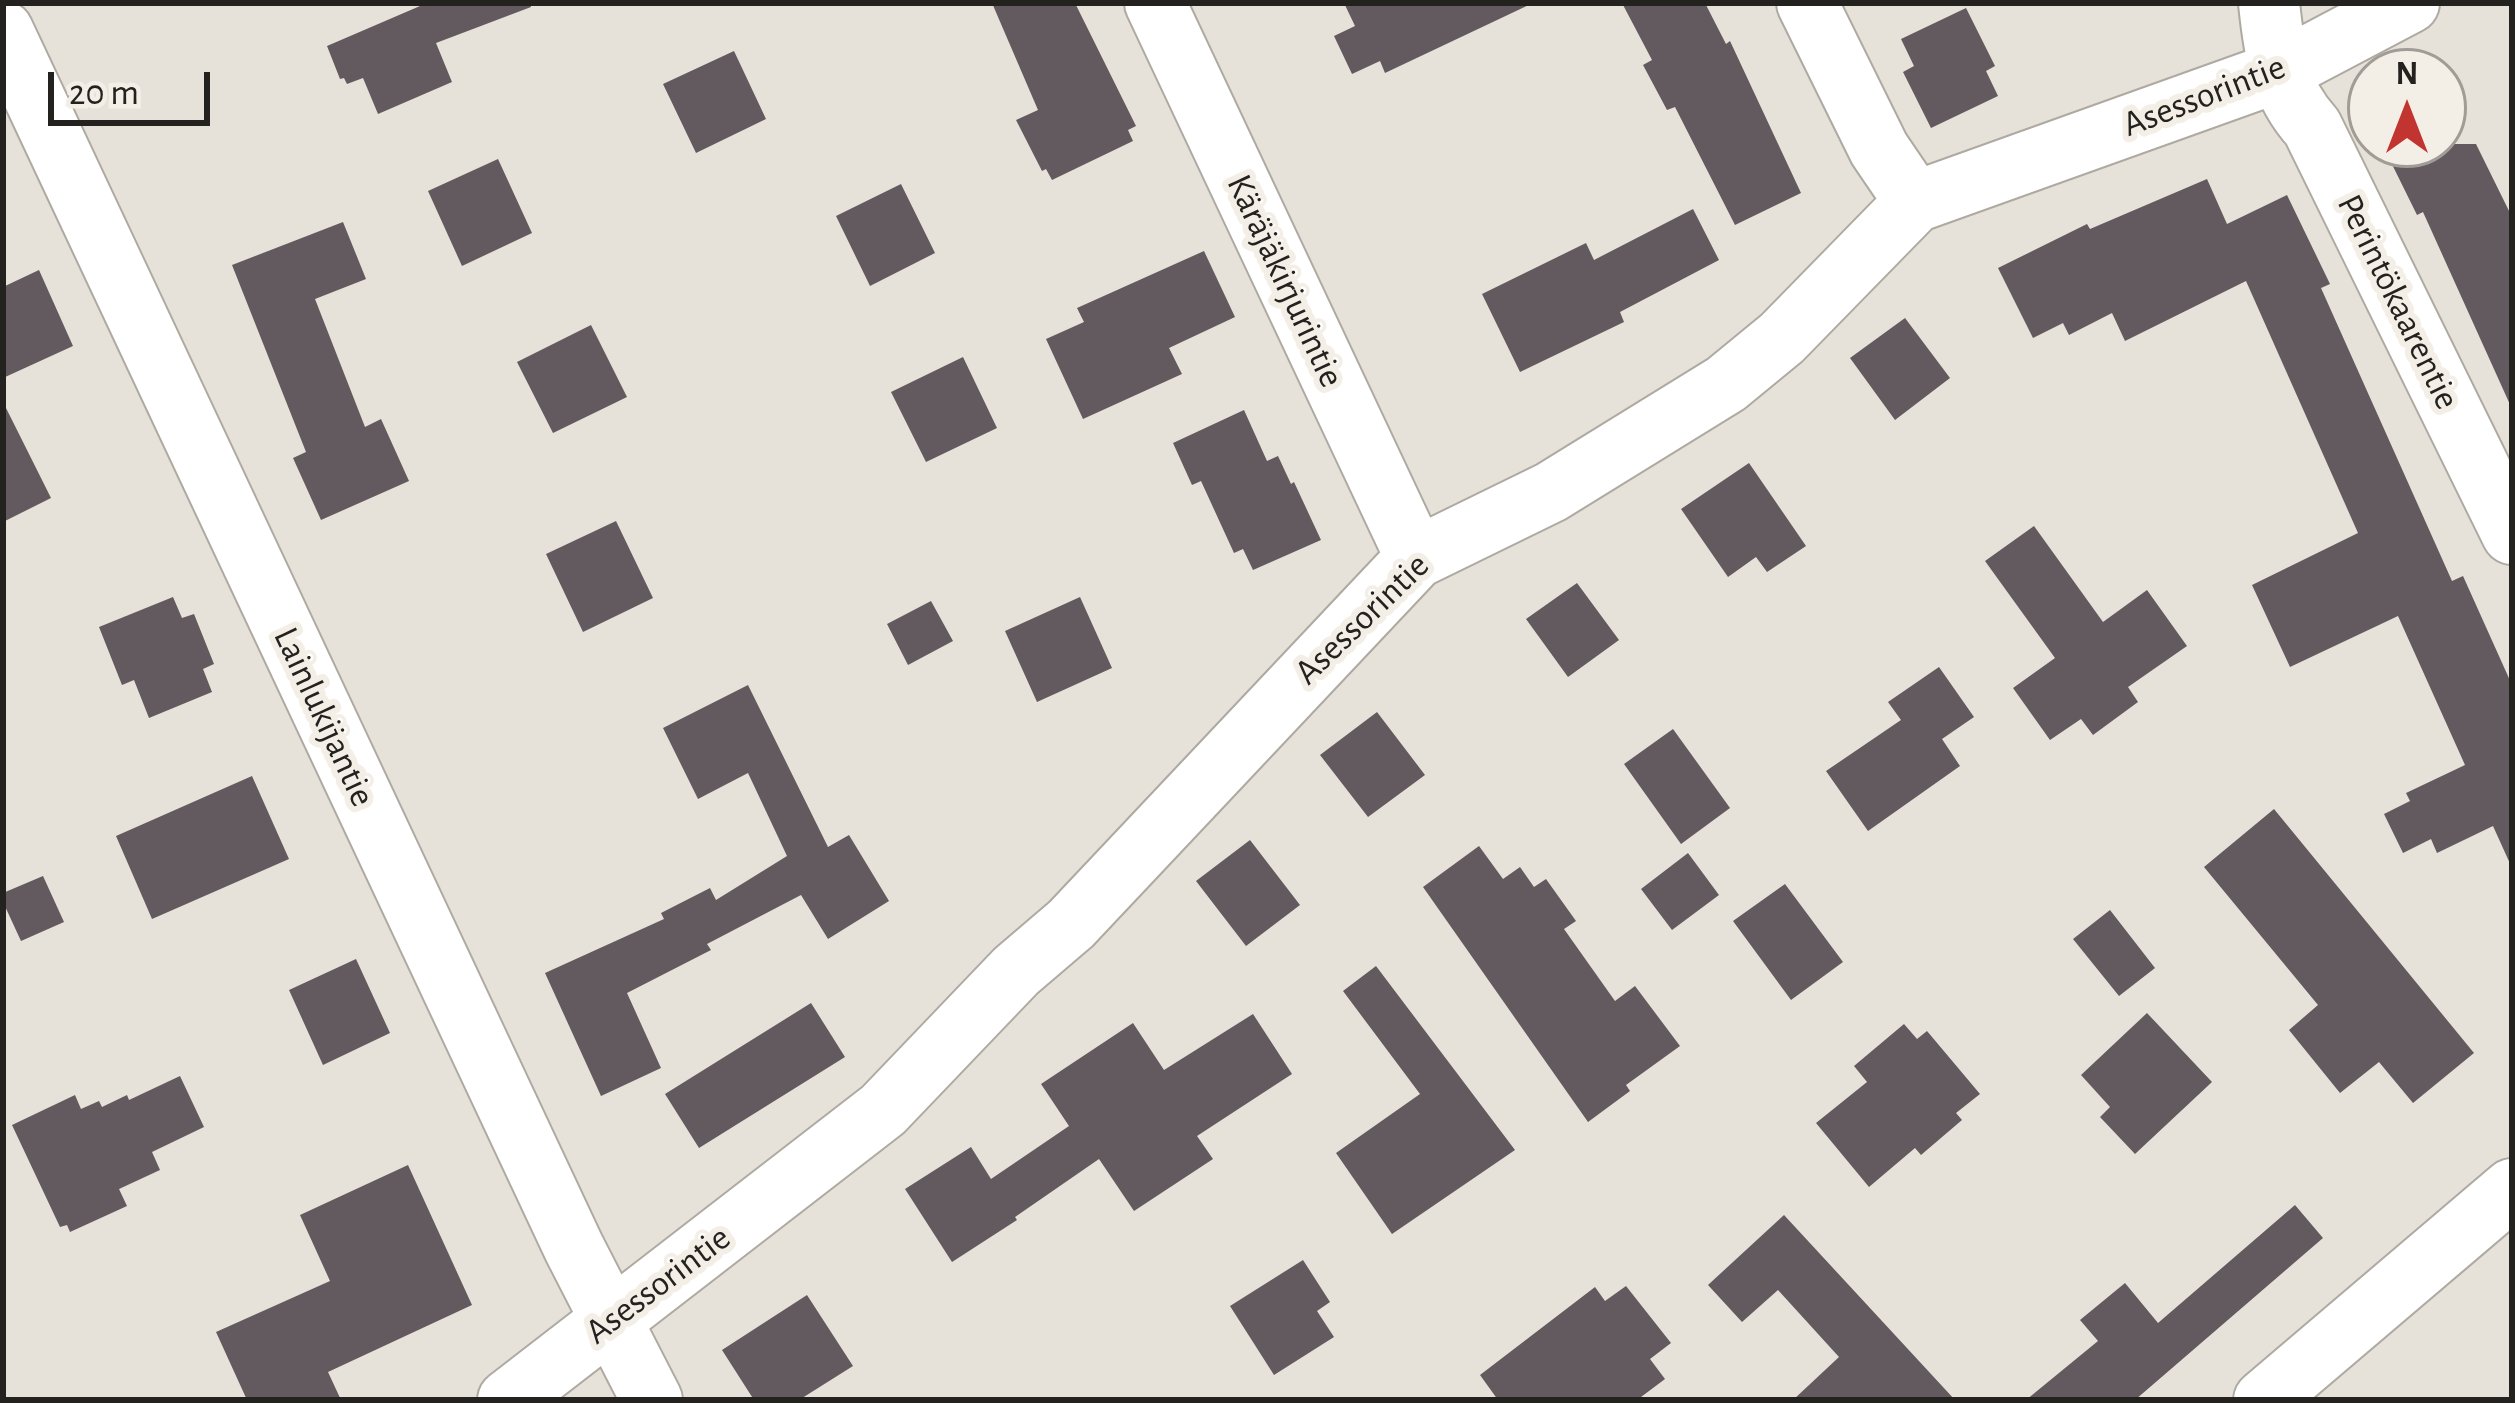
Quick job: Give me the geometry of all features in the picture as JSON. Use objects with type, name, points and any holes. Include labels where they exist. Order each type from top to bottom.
[{"type":"street","name":"Käräjäkirjurintie","points":[[1156,3],[1416,558]]},
{"type":"street","points":[[1808,3],[1879,149],[1915,202]]},
{"type":"street","name":"Perintökaarentie","points":[[2269,3],[2278,72],[2312,128],[2512,534]]},
{"type":"street","name":"Asessorintie","points":[[508,1400],[883,1110],[1016,971],[1072,924],[1416,558],[1551,492],[1726,384],[1782,338],[1915,202],[2278,72],[2409,3]]},
{"type":"street","name":"Lainlukijantie","points":[[3,31],[574,1248],[652,1400]]},
{"type":"street","points":[[2264,1400],[2512,1189]]},
{"type":"building","points":[[427,3],[530,3],[531,7],[436,43],[452,82],[378,114],[363,78],[347,84],[340,79],[327,46]]},
{"type":"building","points":[[992,3],[1075,3],[1136,126],[1128,130],[1133,141],[1052,180],[1046,169],[1042,171],[1016,120],[1038,110]]},
{"type":"building","points":[[1344,3],[1533,3],[1385,73],[1380,61],[1352,74],[1334,36],[1355,26]]},
{"type":"building","points":[[1622,3],[1705,3],[1726,44],[1730,41],[1801,193],[1735,225],[1675,107],[1667,110],[1643,65],[1652,60]]},
{"type":"building","points":[[1966,8],[1995,66],[1986,71],[1998,96],[1931,128],[1903,72],[1914,66],[1901,39]]},
{"type":"building","points":[[734,51],[766,119],[696,153],[663,84]]},
{"type":"building","points":[[2467,144],[2476,144],[2512,217],[2512,409],[2423,212],[2417,215],[2394,168],[2467,168]]},
{"type":"building","points":[[498,159],[532,233],[462,266],[428,191]]},
{"type":"building","points":[[2207,179],[2227,224],[2287,195],[2330,284],[2321,288],[2452,581],[2463,576],[2512,685],[2512,868],[2493,826],[2437,853],[2431,839],[2403,853],[2384,814],[2410,801],[2406,793],[2465,765],[2398,616],[2290,667],[2252,585],[2358,533],[2246,281],[2125,341],[2112,313],[2069,335],[2063,323],[2033,338],[1998,268],[2087,224],[2090,229]]},
{"type":"building","points":[[901,184],[935,253],[870,286],[836,216]]},
{"type":"building","points":[[1693,209],[1719,260],[1620,312],[1624,322],[1520,372],[1482,294],[1586,243],[1594,260]]},
{"type":"building","points":[[343,222],[366,279],[315,299],[365,427],[381,419],[409,481],[321,520],[293,458],[306,452],[232,265]]},
{"type":"building","points":[[1204,251],[1235,317],[1169,348],[1182,374],[1083,419],[1046,339],[1084,322],[1077,308]]},
{"type":"building","points":[[39,270],[73,346],[3,378],[3,287]]},
{"type":"building","points":[[1905,318],[1950,378],[1895,420],[1850,358]]},
{"type":"building","points":[[591,325],[627,397],[553,433],[517,362]]},
{"type":"building","points":[[963,357],[997,428],[926,462],[891,392]]},
{"type":"building","points":[[3,402],[51,498],[3,522]]},
{"type":"building","points":[[1244,410],[1267,461],[1278,456],[1291,484],[1294,482],[1321,540],[1253,570],[1243,549],[1234,553],[1201,481],[1192,485],[1173,443]]},
{"type":"building","points":[[1749,463],[1806,546],[1767,572],[1756,557],[1728,577],[1681,509]]},
{"type":"building","points":[[616,521],[653,598],[583,632],[546,554]]},
{"type":"building","points":[[2034,526],[2103,622],[2147,590],[2187,646],[2128,687],[2138,702],[2093,735],[2081,719],[2050,740],[2013,688],[2055,658],[1985,561]]},
{"type":"building","points":[[1577,583],[1619,640],[1568,677],[1526,619]]},
{"type":"building","points":[[173,597],[182,618],[194,614],[214,664],[203,669],[212,692],[149,718],[134,680],[122,685],[99,627]]},
{"type":"building","points":[[1080,597],[1112,668],[1037,702],[1005,631]]},
{"type":"building","points":[[931,601],[953,641],[908,665],[887,624]]},
{"type":"building","points":[[1939,667],[1974,717],[1942,739],[1960,766],[1868,831],[1826,771],[1901,720],[1888,702]]},
{"type":"building","points":[[748,685],[828,847],[849,835],[889,901],[828,939],[801,895],[707,944],[711,950],[627,993],[661,1068],[601,1096],[545,973],[664,919],[661,913],[710,888],[716,900],[787,856],[748,773],[698,799],[663,728]]},
{"type":"building","points":[[1377,712],[1425,775],[1368,817],[1320,755]]},
{"type":"building","points":[[1673,729],[1730,808],[1681,844],[1624,764]]},
{"type":"building","points":[[252,776],[289,859],[152,919],[116,836]]},
{"type":"building","points":[[2274,809],[2474,1053],[2413,1103],[2379,1062],[2340,1093],[2289,1030],[2318,1005],[2204,867]]},
{"type":"building","points":[[1250,840],[1300,905],[1246,946],[1196,881]]},
{"type":"building","points":[[1479,846],[1503,879],[1520,867],[1534,887],[1546,879],[1576,921],[1564,929],[1615,1001],[1635,986],[1680,1046],[1626,1085],[1630,1091],[1588,1122],[1423,887]]},
{"type":"building","points":[[1688,853],[1719,895],[1672,930],[1641,889]]},
{"type":"building","points":[[43,876],[64,922],[21,941],[3,893]]},
{"type":"building","points":[[1785,884],[1843,962],[1791,1000],[1733,921]]},
{"type":"building","points":[[2110,910],[2155,968],[2119,996],[2073,939]]},
{"type":"building","points":[[356,959],[390,1033],[323,1065],[289,990]]},
{"type":"building","points":[[1376,966],[1515,1150],[1392,1234],[1336,1153],[1420,1094],[1343,991]]},
{"type":"building","points":[[811,1003],[845,1057],[699,1148],[665,1094]]},
{"type":"building","points":[[2147,1013],[2212,1082],[2135,1154],[2100,1117],[2110,1107],[2081,1075]]},
{"type":"building","points":[[1253,1014],[1292,1074],[1197,1136],[1213,1159],[1134,1211],[1099,1159],[952,1262],[905,1189],[971,1147],[991,1179],[1069,1126],[1041,1084],[1133,1023],[1164,1070]]},
{"type":"building","points":[[1904,1024],[1917,1039],[1927,1031],[1980,1094],[1956,1113],[1962,1120],[1921,1155],[1915,1148],[1869,1187],[1816,1123],[1867,1082],[1854,1066]]},
{"type":"building","points":[[180,1076],[204,1127],[152,1152],[160,1170],[119,1189],[127,1206],[70,1232],[67,1225],[60,1227],[12,1125],[75,1095],[81,1109],[99,1101],[102,1107]]},
{"type":"building","points":[[408,1165],[472,1305],[328,1372],[341,1400],[247,1400],[216,1332],[330,1281],[300,1215]]},
{"type":"building","points":[[2295,1205],[2323,1238],[2135,1400],[2026,1400],[2098,1341],[2080,1320],[2125,1283],[2158,1323]]},
{"type":"building","points":[[1784,1215],[1955,1400],[1793,1400],[1839,1357],[1778,1290],[1742,1322],[1708,1285]]},
{"type":"building","points":[[1303,1260],[1330,1302],[1317,1311],[1334,1337],[1274,1375],[1230,1306]]},
{"type":"building","points":[[1626,1286],[1671,1343],[1650,1359],[1665,1379],[1637,1400],[1498,1400],[1480,1375],[1595,1287],[1605,1301]]},
{"type":"building","points":[[807,1295],[853,1366],[799,1400],[754,1400],[722,1350]]}]
